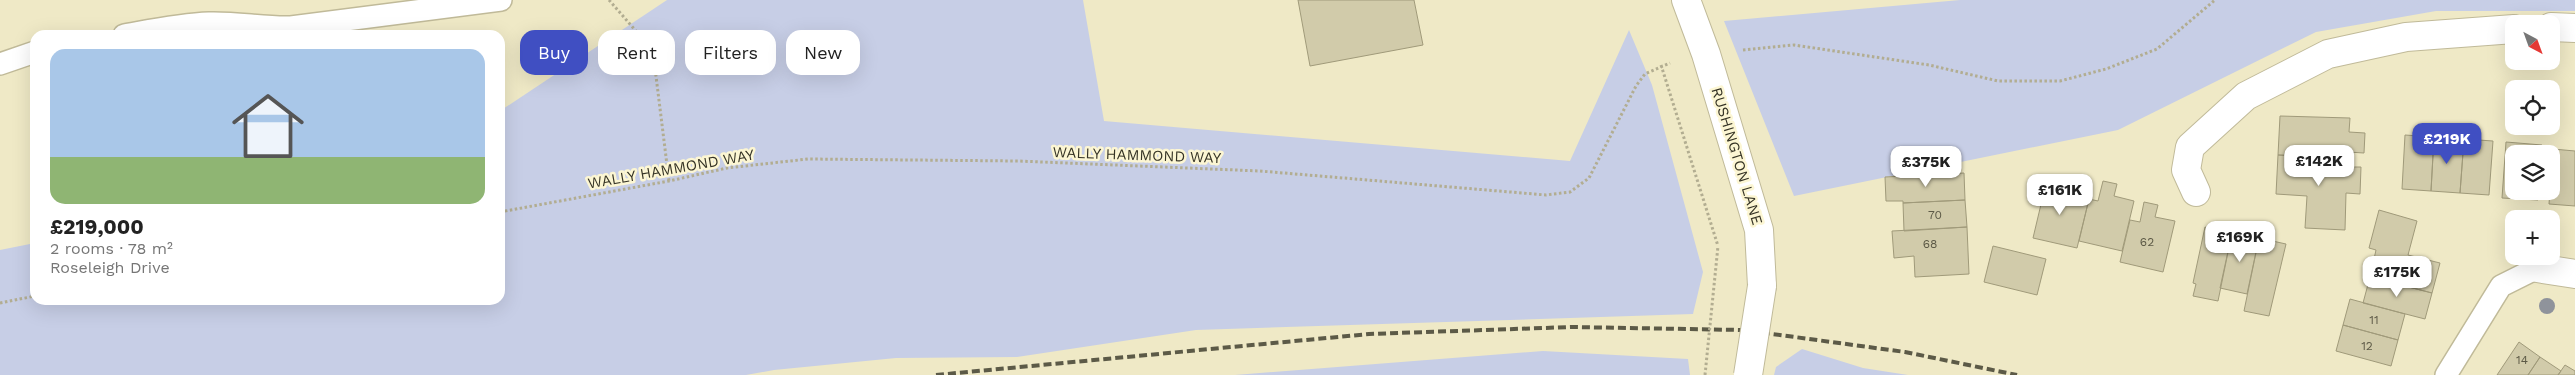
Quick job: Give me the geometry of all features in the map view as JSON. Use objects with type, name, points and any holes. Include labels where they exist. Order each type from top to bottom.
[{"type":"street","name":"RUSHINGTON LANE","points":[[1686,0],[1706,54],[1759,230],[1762,286],[1748,375]]},
{"type":"street","points":[[2560,27],[2575,28]]},
{"type":"street","points":[[2196,192],[2186,170],[2190,147],[2246,96],[2328,54],[2406,36],[2505,30]]},
{"type":"street","points":[[2537,268],[2575,274]]},
{"type":"lane","points":[[157,30],[204,23],[263,28],[292,26],[501,0]]},
{"type":"lane","points":[[0,64],[30,54]]},
{"type":"lane","points":[[2446,375],[2501,286],[2537,268]]},
{"type":"path","points":[[609,0],[649,46],[654,60],[669,181]]},
{"type":"path","name":"WALLY HAMMOND WAY","points":[[505,211],[669,181],[727,168],[808,159],[1018,161],[1260,171],[1546,195],[1570,192],[1589,178],[1636,86],[1645,74],[1661,65],[1706,54],[1794,45],[1929,65],[1998,81],[2060,81],[2106,69],[2157,49],[2215,0]]},
{"type":"path","points":[[1661,65],[1718,246],[1705,375]]},
{"type":"path","points":[[0,303],[30,297]]},
{"type":"shaded area","points":[[667,0],[1083,0],[1104,121],[1570,161],[1629,30],[1652,85],[1703,272],[1693,314],[1196,330],[1017,357],[896,358],[774,370],[746,375],[0,375],[0,250],[30,244],[30,305],[505,305],[505,108],[554,75],[588,75],[588,53],[598,46],[598,75],[675,75],[675,30],[622,30]]},
{"type":"shaded area","points":[[1960,0],[2575,0],[2575,11],[2436,11],[2316,32],[2118,130],[1794,196],[1724,21]]},
{"type":"shaded area","points":[[1802,349],[1863,368],[1908,375],[1774,375],[1776,367]]},
{"type":"shaded area","points":[[1543,351],[1688,359],[1690,375],[1235,375]]},
{"type":"building","points":[[1298,0],[1414,0],[1423,45],[1310,66]]},
{"type":"building","points":[[2280,116],[2350,118],[2349,132],[2365,133],[2364,153],[2348,152],[2348,158],[2278,155]]},
{"type":"building","points":[[2405,135],[2434,137],[2431,191],[2402,189]]},
{"type":"building","points":[[2434,137],[2464,139],[2460,193],[2431,191]]},
{"type":"building","points":[[2464,139],[2493,141],[2489,195],[2460,193]]},
{"type":"building","points":[[2506,142],[2542,145],[2506,145]]},
{"type":"building","points":[[2560,150],[2575,151],[2575,206],[2549,204],[2549,200],[2560,200]]},
{"type":"building","points":[[2278,155],[2348,158],[2348,167],[2361,167],[2360,194],[2346,193],[2345,230],[2305,228],[2307,196],[2276,194]]},
{"type":"building","points":[[2505,156],[2505,198],[2502,198]]},
{"type":"building","points":[[1964,173],[1965,200],[1903,203],[1903,201],[1886,201],[1885,177]]},
{"type":"building","points":[[2047,179],[2064,183],[2062,192],[2089,199],[2077,248],[2033,238]]},
{"type":"building","points":[[2103,181],[2117,184],[2114,196],[2134,201],[2122,251],[2079,241],[2089,199],[2098,201]]},
{"type":"building","points":[[1965,200],[1967,227],[1904,231],[1903,203]]},
{"type":"building","points":[[2144,202],[2158,205],[2155,217],[2175,221],[2163,272],[2120,262],[2130,220],[2140,222]]},
{"type":"building","points":[[2379,210],[2417,221],[2408,255],[2440,263],[2432,293],[2370,277],[2376,250],[2369,248]]},
{"type":"building","points":[[1967,227],[1969,274],[1915,277],[1914,256],[1894,258],[1892,231]]},
{"type":"building","points":[[2205,227],[2232,233],[2218,301],[2193,296],[2196,284],[2193,283]]},
{"type":"building","points":[[2232,233],[2259,238],[2247,294],[2220,288]]},
{"type":"building","points":[[2259,238],[2286,244],[2269,316],[2244,311]]},
{"type":"building","points":[[1993,246],[2046,259],[2037,295],[1984,282]]},
{"type":"building","points":[[2370,277],[2432,293],[2425,319],[2363,303]]},
{"type":"building","points":[[2350,299],[2405,314],[2398,340],[2343,325]]},
{"type":"building","points":[[2343,325],[2398,340],[2391,366],[2336,351]]},
{"type":"building","points":[[2519,342],[2540,357],[2528,375],[2497,375]]},
{"type":"building","points":[[2540,357],[2561,371],[2558,375],[2528,375]]},
{"type":"building","points":[[2565,365],[2575,371],[2575,375],[2558,375]]},
{"type":"railway","points":[[936,375],[1369,334],[1572,327],[1743,330],[1905,352],[2017,375]]}]
